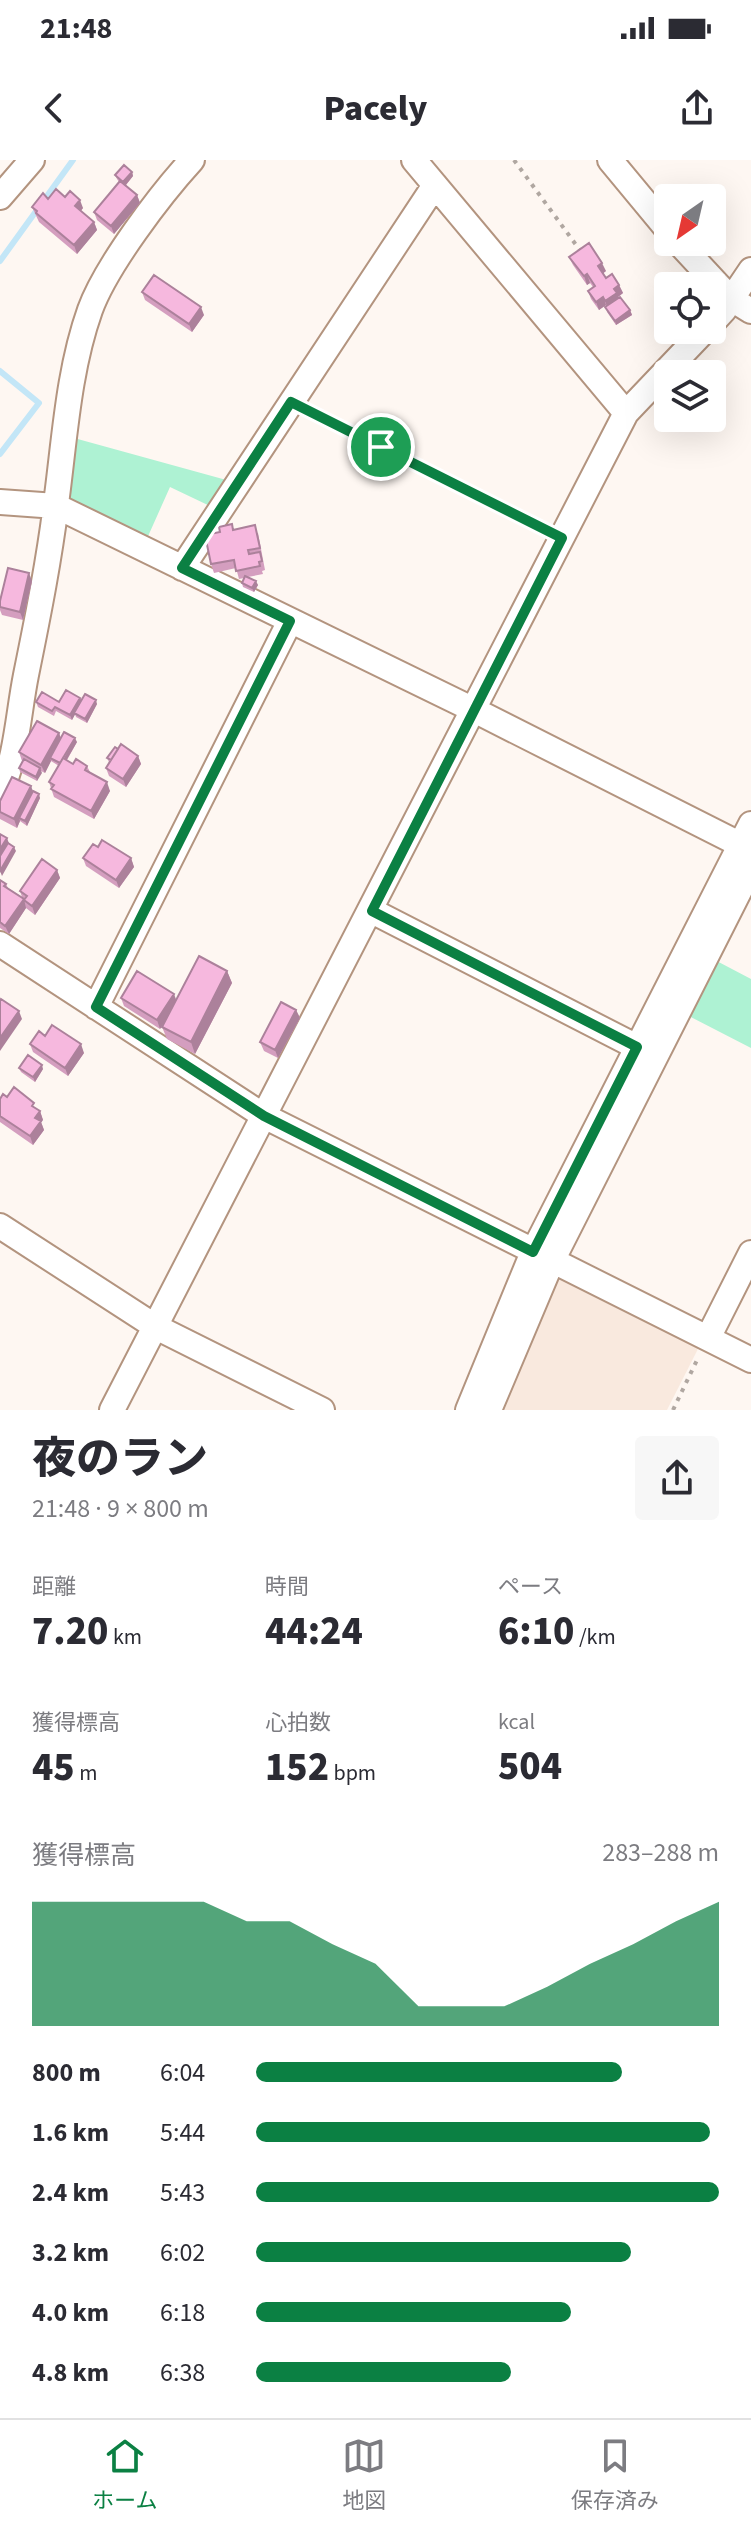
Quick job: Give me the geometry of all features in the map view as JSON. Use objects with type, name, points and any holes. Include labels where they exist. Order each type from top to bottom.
[{"type":"street","points":[[0,197],[32,160]]},
{"type":"street","points":[[414,160],[626,413]]},
{"type":"street","points":[[610,160],[654,213]]},
{"type":"street","points":[[0,793],[14,754],[19,710],[56,506],[73,375],[90,309],[114,265],[180,164]]},
{"type":"street","points":[[182,568],[435,185]]},
{"type":"street","points":[[691,256],[730,298],[751,311]]},
{"type":"street","points":[[726,306],[751,270]]},
{"type":"street","points":[[112,1410],[372,911],[626,413],[692,344]]},
{"type":"street","points":[[0,502],[56,506],[747,839],[637,1047],[542,1257],[468,1410]]},
{"type":"street","points":[[96,1007],[290,621]]},
{"type":"street","points":[[489,1410],[542,1257],[751,868]]},
{"type":"street","points":[[372,911],[637,1047]]},
{"type":"street","points":[[0,944],[264,1116],[751,1360]]},
{"type":"street","points":[[0,1226],[156,1327],[322,1410]]},
{"type":"street","points":[[708,1338],[751,1253]]},
{"type":"path","points":[[514,160],[584,255]]},
{"type":"path","points":[[291,402],[562,538]]},
{"type":"path","points":[[673,1410],[708,1338]]},
{"type":"shaded area","points":[[553,1272],[701,1343],[667,1410],[495,1410]]},
{"type":"green space","points":[[74,438],[230,481],[212,507],[170,487],[145,543],[66,500]]},
{"type":"green space","points":[[711,958],[751,979],[751,1048],[683,1013]]},
{"type":"building","points":[[124,165],[132,172],[123,182],[115,175]]},
{"type":"building","points":[[120,181],[137,195],[111,226],[94,212]]},
{"type":"building","points":[[56,189],[65,197],[70,191],[80,200],[75,206],[94,222],[74,245],[32,207],[43,193],[48,199]]},
{"type":"building","points":[[589,243],[602,263],[598,266],[606,278],[612,274],[619,285],[614,289],[617,293],[605,301],[603,297],[596,302],[588,291],[595,286],[569,257]]},
{"type":"building","points":[[154,275],[201,307],[189,324],[142,292]]},
{"type":"building","points":[[620,297],[630,310],[615,321],[605,307]]},
{"type":"building","points":[[232,524],[233,530],[255,525],[260,548],[248,550],[249,554],[260,552],[260,566],[236,571],[234,560],[211,564],[205,535],[220,532],[219,527]]},
{"type":"building","points":[[8,568],[29,573],[20,612],[0,607]]},
{"type":"building","points":[[245,576],[256,581],[252,588],[242,583]]},
{"type":"building","points":[[66,690],[80,698],[70,715],[55,707],[52,711],[36,702],[42,692],[59,702]]},
{"type":"building","points":[[85,694],[96,700],[85,719],[74,713]]},
{"type":"building","points":[[37,721],[59,733],[41,765],[19,752]]},
{"type":"building","points":[[64,732],[75,738],[60,763],[50,758]]},
{"type":"building","points":[[121,744],[138,756],[123,779],[106,768]]},
{"type":"building","points":[[115,747],[118,749],[111,760],[107,758]]},
{"type":"building","points":[[63,758],[73,764],[76,759],[87,766],[85,770],[107,782],[91,811],[51,789],[54,785],[49,782]]},
{"type":"building","points":[[24,759],[40,768],[36,777],[19,768]]},
{"type":"building","points":[[12,777],[31,786],[14,819],[0,812],[0,801]]},
{"type":"building","points":[[33,791],[39,794],[25,821],[19,818]]},
{"type":"building","points":[[0,834],[7,838],[0,849]]},
{"type":"building","points":[[102,840],[131,858],[116,880],[83,858],[93,844],[98,847]]},
{"type":"building","points":[[8,843],[14,847],[0,871],[0,856]]},
{"type":"building","points":[[42,859],[57,870],[32,906],[24,900],[27,896],[20,891]]},
{"type":"building","points":[[0,880],[24,899],[5,926],[0,922]]},
{"type":"building","points":[[199,956],[227,971],[191,1042],[162,1027]]},
{"type":"building","points":[[137,971],[174,994],[157,1020],[121,998]]},
{"type":"building","points":[[0,1001],[19,1011],[0,1038]]},
{"type":"building","points":[[281,1002],[296,1010],[275,1050],[260,1042]]},
{"type":"building","points":[[52,1025],[81,1044],[65,1068],[30,1044],[39,1031],[45,1036]]},
{"type":"building","points":[[28,1055],[42,1065],[33,1077],[19,1068]]},
{"type":"building","points":[[14,1087],[40,1111],[35,1118],[41,1121],[30,1136],[0,1116],[0,1099],[3,1094],[7,1097]]},
{"type":"waterway","points":[[0,261],[73,160]]},
{"type":"waterway","points":[[0,371],[39,403],[0,454]]},
{"type":"route","points":[[291,402],[381,447],[562,538],[372,911],[637,1047],[533,1252],[264,1116],[96,1007],[290,621],[182,568],[291,402]]}]
